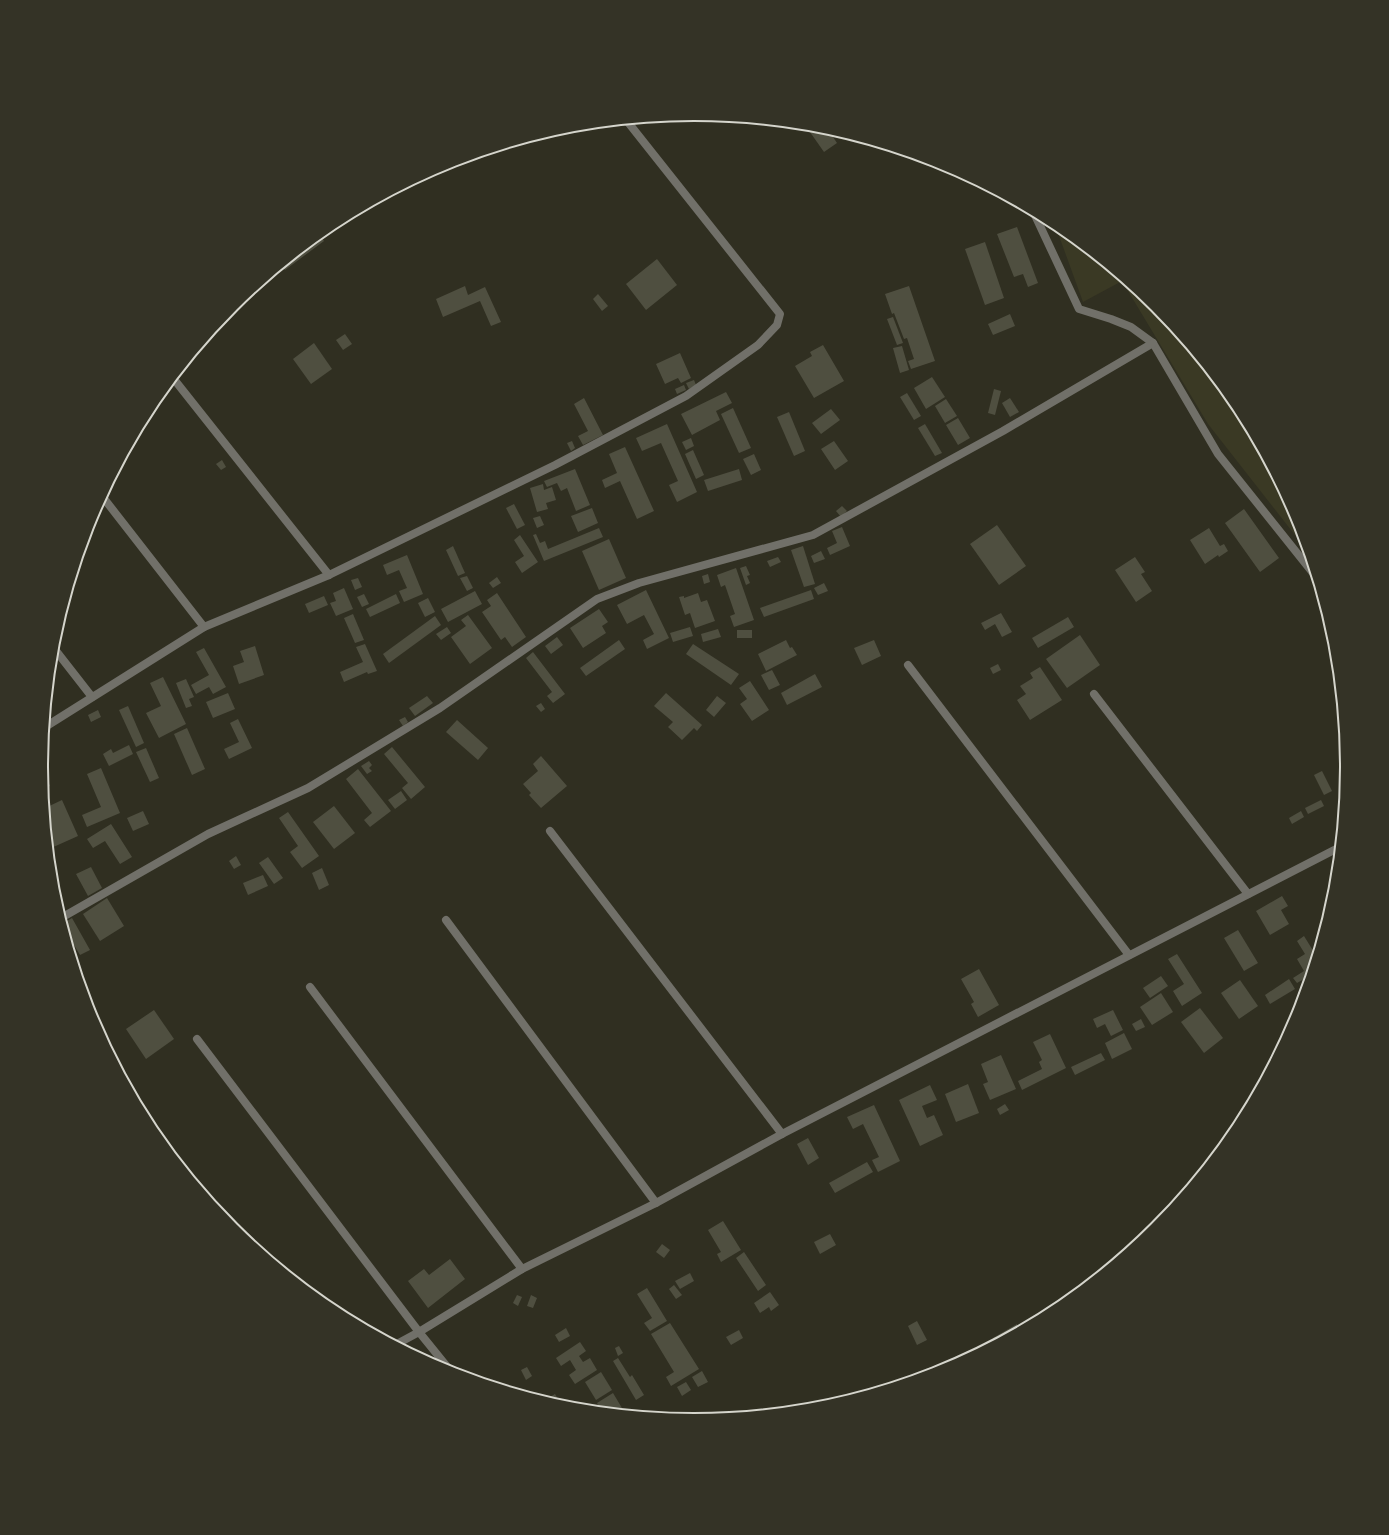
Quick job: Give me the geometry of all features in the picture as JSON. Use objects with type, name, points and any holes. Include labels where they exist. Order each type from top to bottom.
[{"type":"street","points":[[49,724],[204,627],[329,575],[555,465],[686,396],[758,345],[777,325],[780,314],[630,125]]},
{"type":"street","points":[[1037,220],[1079,309],[1112,319],[1130,327],[1153,343],[1218,454],[1310,569]]},
{"type":"street","points":[[65,916],[208,834],[308,788],[440,708],[597,599],[639,582],[813,535],[1003,431],[1153,343]]},
{"type":"street","points":[[176,382],[329,575]]},
{"type":"street","points":[[106,501],[204,627]]},
{"type":"street","points":[[58,654],[92,697]]},
{"type":"street","points":[[908,665],[1129,956]]},
{"type":"street","points":[[1094,694],[1248,894]]},
{"type":"street","points":[[550,831],[782,1134]]},
{"type":"street","points":[[400,1342],[522,1269],[656,1203],[782,1134],[1335,849]]},
{"type":"street","points":[[446,920],[656,1203]]},
{"type":"street","points":[[310,987],[522,1269]]},
{"type":"street","points":[[197,1039],[445,1364]]},
{"type":"shaded area","points":[[1058,233],[1121,281],[1083,302]]},
{"type":"shaded area","points":[[1123,283],[1152,310],[1181,341],[1232,408],[1254,444],[1274,482],[1292,520],[1300,542],[1208,424]]},
{"type":"building","points":[[809,131],[832,136],[837,143],[824,152]]},
{"type":"building","points":[[1017,227],[1038,283],[1028,287],[1023,274],[1014,277],[997,234]]},
{"type":"building","points":[[323,239],[324,241],[285,270],[284,269]]},
{"type":"building","points":[[985,242],[1004,298],[985,305],[965,249]]},
{"type":"building","points":[[657,259],[677,285],[646,310],[626,284]]},
{"type":"building","points":[[465,286],[468,295],[485,287],[501,322],[491,326],[480,301],[443,317],[436,299]]},
{"type":"building","points":[[909,286],[935,361],[911,369],[908,361],[914,359],[907,338],[904,339],[894,313],[892,314],[885,294]]},
{"type":"building","points":[[598,294],[608,306],[602,311],[593,299]]},
{"type":"building","points":[[1010,314],[1015,326],[993,335],[988,324]]},
{"type":"building","points":[[893,317],[903,343],[897,345],[887,319]]},
{"type":"building","points":[[345,334],[352,344],[343,350],[336,340]]},
{"type":"building","points":[[314,343],[332,369],[311,384],[293,359]]},
{"type":"building","points":[[823,345],[844,381],[814,398],[795,366],[812,356],[810,352]]},
{"type":"building","points":[[902,346],[909,370],[900,373],[893,348]]},
{"type":"building","points":[[680,353],[691,378],[681,383],[678,378],[665,384],[656,364]]},
{"type":"building","points":[[932,377],[945,397],[926,409],[914,388]]},
{"type":"building","points":[[694,380],[696,385],[689,389],[686,383]]},
{"type":"building","points":[[684,385],[686,390],[677,394],[675,389]]},
{"type":"building","points":[[994,389],[1001,391],[995,415],[988,413]]},
{"type":"building","points":[[726,392],[732,403],[716,411],[720,420],[692,435],[681,414]]},
{"type":"building","points":[[907,393],[921,416],[914,420],[900,397]]},
{"type":"building","points":[[584,398],[603,435],[583,445],[578,436],[588,431],[574,404]]},
{"type":"building","points":[[1010,398],[1019,412],[1010,417],[1002,403]]},
{"type":"building","points":[[946,399],[957,416],[945,423],[935,406]]},
{"type":"building","points":[[733,408],[751,448],[739,453],[721,414]]},
{"type":"building","points":[[831,409],[840,420],[821,434],[812,423]]},
{"type":"building","points":[[789,412],[805,451],[794,456],[777,417]]},
{"type":"building","points":[[958,418],[970,438],[958,445],[946,425]]},
{"type":"building","points":[[667,424],[697,492],[677,502],[669,485],[678,481],[661,443],[642,451],[636,438]]},
{"type":"building","points":[[925,424],[942,453],[935,456],[918,428]]},
{"type":"building","points":[[691,438],[694,446],[686,450],[682,442]]},
{"type":"building","points":[[572,441],[575,448],[571,451],[567,443]]},
{"type":"building","points":[[834,441],[848,461],[835,470],[821,449]]},
{"type":"building","points":[[625,447],[654,511],[637,519],[620,481],[605,488],[602,480],[617,473],[609,454]]},
{"type":"building","points":[[693,450],[704,475],[696,479],[685,454]]},
{"type":"building","points":[[754,454],[761,470],[751,475],[743,459]]},
{"type":"building","points":[[222,460],[226,467],[221,470],[216,464]]},
{"type":"building","points":[[575,469],[590,505],[576,511],[567,488],[561,491],[557,483],[547,487],[544,481]]},
{"type":"building","points":[[739,469],[742,480],[708,491],[704,480]]},
{"type":"building","points":[[543,484],[544,490],[552,487],[556,500],[546,503],[548,509],[537,512],[530,488]]},
{"type":"building","points":[[514,504],[525,525],[517,529],[506,508]]},
{"type":"building","points":[[842,506],[847,511],[841,517],[836,511]]},
{"type":"building","points":[[592,508],[598,523],[578,532],[571,516]]},
{"type":"building","points":[[1244,509],[1279,558],[1260,572],[1225,523]]},
{"type":"building","points":[[540,516],[544,525],[537,528],[533,518]]},
{"type":"building","points":[[997,525],[1026,566],[999,585],[970,544]]},
{"type":"building","points":[[842,527],[850,546],[830,555],[827,548],[837,543],[832,531]]},
{"type":"building","points":[[599,528],[603,537],[544,561],[533,535],[536,534],[540,543],[545,541],[548,549]]},
{"type":"building","points":[[1209,528],[1220,546],[1224,544],[1228,551],[1219,557],[1218,555],[1205,564],[1190,540]]},
{"type":"building","points":[[520,535],[538,562],[522,573],[515,562],[524,556],[514,540]]},
{"type":"building","points":[[609,539],[626,578],[599,590],[582,551]]},
{"type":"building","points":[[453,546],[465,573],[458,576],[446,550]]},
{"type":"building","points":[[803,546],[815,584],[804,587],[791,550]]},
{"type":"building","points":[[821,551],[825,559],[814,563],[811,556]]},
{"type":"building","points":[[407,555],[423,594],[404,602],[399,591],[407,588],[399,570],[387,575],[383,565]]},
{"type":"building","points":[[778,557],[781,562],[770,567],[767,561]]},
{"type":"building","points":[[1135,557],[1145,572],[1141,574],[1152,591],[1136,602],[1115,570]]},
{"type":"building","points":[[746,566],[750,575],[747,576],[750,583],[746,585],[740,568]]},
{"type":"building","points":[[736,568],[754,620],[734,627],[730,616],[735,614],[725,585],[721,587],[717,575]]},
{"type":"building","points":[[708,574],[710,582],[704,584],[702,576]]},
{"type":"building","points":[[467,576],[473,588],[467,591],[460,578]]},
{"type":"building","points":[[497,577],[501,583],[493,588],[489,583]]},
{"type":"building","points":[[358,578],[362,587],[355,590],[351,580]]},
{"type":"building","points":[[824,583],[828,591],[818,595],[814,588]]},
{"type":"building","points":[[344,588],[353,609],[336,616],[330,603],[336,601],[333,593]]},
{"type":"building","points":[[646,590],[669,638],[647,649],[643,640],[654,634],[644,615],[627,624],[617,605]]},
{"type":"building","points":[[811,590],[814,599],[764,617],[760,608]]},
{"type":"building","points":[[475,591],[482,604],[448,622],[441,609]]},
{"type":"building","points":[[497,593],[526,637],[512,647],[505,637],[501,640],[482,612],[491,606],[487,600]]},
{"type":"building","points":[[698,593],[701,602],[707,600],[715,621],[695,628],[690,613],[685,615],[679,597],[684,596],[684,598]]},
{"type":"building","points":[[364,594],[369,604],[362,607],[357,597]]},
{"type":"building","points":[[396,594],[400,603],[370,617],[366,609]]},
{"type":"building","points":[[324,596],[328,605],[309,613],[305,604]]},
{"type":"building","points":[[428,598],[435,612],[425,617],[418,603]]},
{"type":"building","points":[[599,609],[608,622],[602,626],[606,633],[583,648],[570,628]]},
{"type":"building","points":[[1001,613],[1012,632],[1002,637],[995,624],[985,630],[981,623]]},
{"type":"building","points":[[353,614],[364,640],[355,643],[344,618]]},
{"type":"building","points":[[468,615],[492,648],[470,664],[451,637],[466,626],[461,620]]},
{"type":"building","points":[[435,616],[441,625],[389,663],[383,654]]},
{"type":"building","points":[[1068,617],[1074,627],[1038,648],[1032,638]]},
{"type":"building","points":[[447,627],[451,633],[441,640],[436,634]]},
{"type":"building","points":[[690,627],[693,636],[673,642],[670,633]]},
{"type":"building","points":[[718,629],[721,637],[703,642],[701,634]]},
{"type":"building","points":[[737,630],[752,630],[752,638],[737,638]]},
{"type":"building","points":[[1080,635],[1100,665],[1067,688],[1046,659]]},
{"type":"building","points":[[557,637],[563,645],[551,654],[545,646]]},
{"type":"building","points":[[619,640],[625,649],[586,676],[580,668]]},
{"type":"building","points":[[786,640],[790,648],[792,647],[797,655],[766,671],[758,654]]},
{"type":"building","points":[[874,640],[881,656],[862,665],[854,648]]},
{"type":"building","points":[[365,644],[377,671],[368,674],[367,672],[344,682],[340,672],[363,662],[356,647]]},
{"type":"building","points":[[693,644],[739,674],[731,685],[686,654]]},
{"type":"building","points":[[255,646],[264,675],[239,684],[233,666],[244,662],[240,651]]},
{"type":"building","points":[[204,648],[226,687],[213,694],[209,687],[196,694],[191,685],[209,675],[196,652]]},
{"type":"building","points":[[533,652],[565,694],[553,703],[547,696],[552,692],[526,658]]},
{"type":"building","points":[[998,664],[1001,670],[993,674],[990,668]]},
{"type":"building","points":[[1040,667],[1062,700],[1030,720],[1017,700],[1026,694],[1020,686],[1033,678],[1030,673]]},
{"type":"building","points":[[772,670],[780,685],[769,690],[761,675]]},
{"type":"building","points":[[815,674],[822,687],[787,705],[781,693]]},
{"type":"building","points":[[163,677],[186,724],[159,738],[146,713],[161,706],[150,683]]},
{"type":"building","points":[[186,679],[194,697],[189,699],[192,706],[186,708],[176,683]]},
{"type":"building","points":[[750,681],[769,710],[752,721],[740,704],[747,699],[739,688]]},
{"type":"building","points":[[228,693],[235,709],[213,718],[206,702]]},
{"type":"building","points":[[666,693],[702,725],[697,731],[694,728],[682,740],[668,727],[673,722],[654,706]]},
{"type":"building","points":[[427,696],[433,703],[415,716],[409,708]]},
{"type":"building","points":[[717,696],[726,703],[714,717],[706,710]]},
{"type":"building","points":[[541,703],[545,709],[541,712],[536,706]]},
{"type":"building","points":[[128,706],[144,743],[136,747],[119,710]]},
{"type":"building","points":[[98,710],[101,717],[91,722],[88,715]]},
{"type":"building","points":[[405,717],[408,722],[403,726],[399,720]]},
{"type":"building","points":[[238,719],[252,748],[229,759],[224,749],[239,742],[230,723]]},
{"type":"building","points":[[457,720],[488,748],[478,760],[446,732]]},
{"type":"building","points":[[187,728],[205,769],[192,775],[174,734]]},
{"type":"building","points":[[129,745],[133,754],[109,766],[103,754],[111,749],[113,753]]},
{"type":"building","points":[[392,747],[425,787],[411,799],[402,788],[408,783],[384,754]]},
{"type":"building","points":[[146,748],[159,778],[150,782],[136,752]]},
{"type":"building","points":[[541,756],[567,786],[541,808],[529,795],[531,793],[523,784],[538,771],[533,764]]},
{"type":"building","points":[[369,761],[372,765],[369,768],[372,771],[367,774],[361,766]]},
{"type":"building","points":[[101,768],[120,813],[87,827],[82,815],[101,807],[87,774]]},
{"type":"building","points":[[358,769],[391,811],[370,827],[364,820],[372,813],[346,779]]},
{"type":"building","points":[[1322,771],[1332,791],[1324,795],[1314,775]]},
{"type":"building","points":[[401,791],[407,800],[395,809],[388,800]]},
{"type":"building","points":[[62,800],[78,836],[53,847],[49,806]]},
{"type":"building","points":[[1321,800],[1324,806],[1308,814],[1305,808]]},
{"type":"building","points":[[334,806],[355,833],[334,849],[313,822]]},
{"type":"building","points":[[143,811],[149,824],[133,831],[127,818]]},
{"type":"building","points":[[1301,811],[1304,817],[1292,824],[1289,818]]},
{"type":"building","points":[[288,812],[319,856],[302,868],[290,852],[298,846],[279,818]]},
{"type":"building","points":[[111,824],[132,857],[120,864],[105,841],[93,848],[87,839]]},
{"type":"building","points":[[236,856],[241,865],[234,869],[229,861]]},
{"type":"building","points":[[268,857],[283,878],[274,884],[259,863]]},
{"type":"building","points":[[91,867],[102,888],[88,896],[76,874]]},
{"type":"building","points":[[322,868],[329,885],[319,890],[312,873]]},
{"type":"building","points":[[263,875],[268,886],[248,895],[243,883]]},
{"type":"building","points":[[1282,896],[1288,906],[1281,910],[1289,924],[1270,935],[1256,911]]},
{"type":"building","points":[[107,898],[124,926],[100,941],[83,914]]},
{"type":"building","points":[[72,918],[90,950],[80,955],[73,946],[67,921]]},
{"type":"building","points":[[1238,930],[1258,963],[1244,971],[1224,938]]},
{"type":"building","points":[[1304,936],[1314,952],[1306,978],[1297,983],[1293,978],[1304,971],[1297,959],[1305,954],[1297,941]]},
{"type":"building","points":[[1177,954],[1202,993],[1182,1006],[1173,991],[1184,984],[1168,959]]},
{"type":"building","points":[[979,969],[999,1005],[978,1017],[971,1004],[974,1002],[961,979]]},
{"type":"building","points":[[1161,976],[1168,986],[1150,998],[1143,988]]},
{"type":"building","points":[[1289,979],[1295,989],[1270,1004],[1265,995]]},
{"type":"building","points":[[1240,980],[1258,1006],[1239,1019],[1221,993]]},
{"type":"building","points":[[1161,993],[1173,1012],[1152,1025],[1140,1007]]},
{"type":"building","points":[[1200,1008],[1223,1038],[1204,1053],[1181,1022]]},
{"type":"building","points":[[154,1010],[174,1039],[146,1059],[126,1029]]},
{"type":"building","points":[[1113,1010],[1123,1030],[1111,1036],[1105,1024],[1097,1028],[1093,1019]]},
{"type":"building","points":[[1141,1019],[1145,1027],[1136,1031],[1132,1024]]},
{"type":"building","points":[[1124,1033],[1132,1049],[1112,1059],[1105,1043]]},
{"type":"building","points":[[1050,1034],[1066,1068],[1022,1090],[1018,1081],[1042,1069],[1039,1062],[1042,1060],[1033,1042]]},
{"type":"building","points":[[1101,1053],[1105,1060],[1075,1075],[1071,1067]]},
{"type":"building","points":[[1001,1055],[1016,1089],[990,1100],[983,1084],[988,1082],[981,1064]]},
{"type":"building","points":[[968,1084],[979,1113],[956,1122],[945,1094]]},
{"type":"building","points":[[930,1085],[937,1100],[922,1106],[927,1118],[934,1115],[943,1135],[920,1146],[899,1100]]},
{"type":"building","points":[[1005,1104],[1009,1110],[1000,1115],[997,1109]]},
{"type":"building","points":[[874,1105],[900,1161],[878,1172],[872,1160],[879,1157],[863,1124],[853,1129],[847,1117]]},
{"type":"building","points":[[808,1138],[819,1158],[808,1165],[797,1144]]},
{"type":"building","points":[[867,1162],[873,1172],[835,1193],[829,1183]]},
{"type":"building","points":[[723,1221],[741,1250],[721,1262],[717,1254],[721,1252],[708,1230]]},
{"type":"building","points":[[830,1234],[836,1245],[820,1254],[814,1242]]},
{"type":"building","points":[[662,1244],[670,1250],[664,1258],[656,1252]]},
{"type":"building","points":[[744,1252],[766,1285],[758,1291],[736,1258]]},
{"type":"building","points":[[450,1259],[465,1279],[428,1308],[408,1281],[424,1269],[429,1275]]},
{"type":"building","points":[[690,1273],[694,1281],[680,1289],[675,1281]]},
{"type":"building","points":[[674,1285],[682,1295],[676,1299],[669,1289]]},
{"type":"building","points":[[647,1288],[667,1321],[650,1331],[644,1323],[652,1318],[637,1294]]},
{"type":"building","points":[[770,1292],[779,1305],[771,1311],[769,1307],[760,1313],[754,1303]]},
{"type":"building","points":[[517,1295],[522,1297],[518,1306],[513,1303]]},
{"type":"building","points":[[531,1295],[537,1298],[533,1308],[527,1306]]},
{"type":"building","points":[[917,1321],[927,1340],[917,1345],[908,1326]]},
{"type":"building","points":[[670,1323],[699,1369],[671,1386],[666,1377],[674,1372],[651,1334]]},
{"type":"building","points":[[1017,1324],[1018,1327],[994,1340],[993,1338]]},
{"type":"building","points":[[566,1328],[570,1336],[559,1342],[555,1335]]},
{"type":"building","points":[[739,1330],[743,1338],[731,1345],[726,1337]]},
{"type":"building","points":[[580,1342],[586,1351],[579,1356],[583,1362],[590,1358],[597,1370],[575,1384],[569,1375],[576,1370],[570,1360],[561,1366],[556,1358]]},
{"type":"building","points":[[619,1346],[623,1353],[618,1356],[615,1348]]},
{"type":"building","points":[[618,1358],[630,1377],[632,1375],[644,1395],[636,1400],[613,1361]]},
{"type":"building","points":[[527,1367],[532,1376],[526,1380],[521,1370]]},
{"type":"building","points":[[702,1371],[708,1382],[698,1387],[692,1377]]},
{"type":"building","points":[[601,1372],[612,1390],[596,1400],[585,1382]]},
{"type":"building","points":[[686,1382],[691,1390],[682,1396],[677,1387]]},
{"type":"building","points":[[613,1393],[622,1408],[620,1409],[599,1406],[597,1403]]},
{"type":"building","points":[[555,1394],[558,1400],[549,1397]]}]
